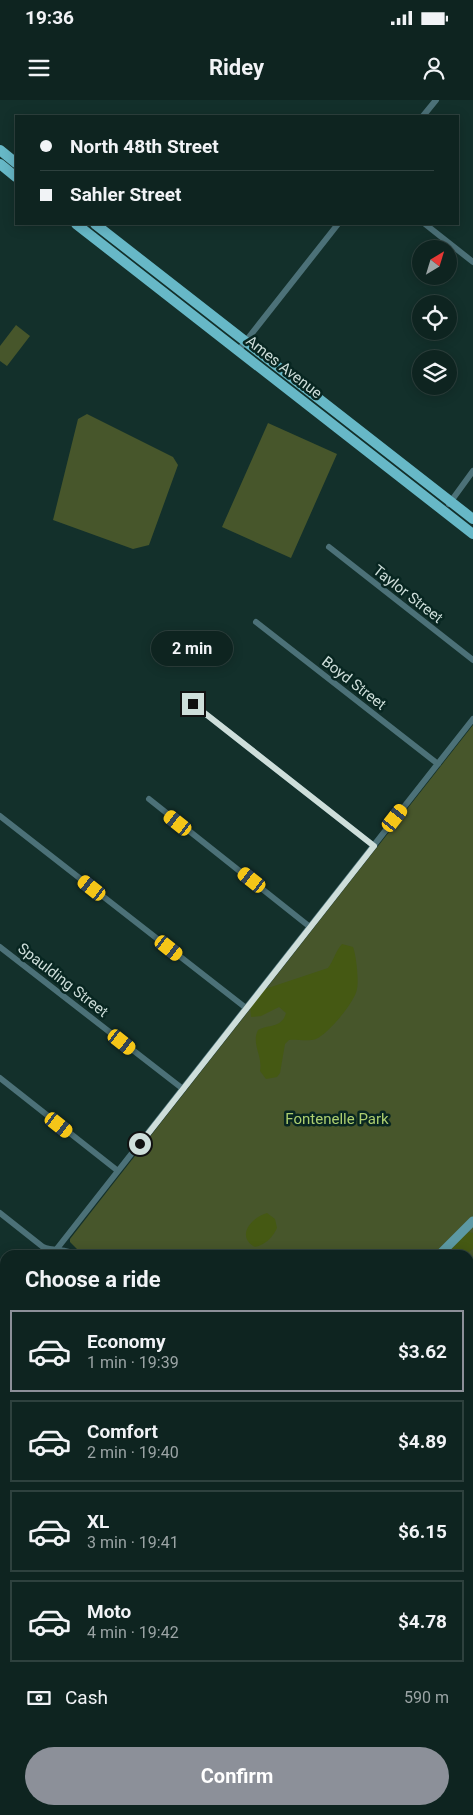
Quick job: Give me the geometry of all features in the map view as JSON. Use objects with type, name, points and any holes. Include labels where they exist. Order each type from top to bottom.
[{"type":"main road","points":[[0,150],[15,162]]},
{"type":"main road","points":[[0,164],[15,176]]},
{"type":"main road","name":"Ames Avenue","points":[[77,225],[473,534]]},
{"type":"main road","name":"Ames Avenue","points":[[96,225],[473,519]]},
{"type":"main road","points":[[444,1250],[473,1221]]},
{"type":"street","points":[[424,115],[436,100]]},
{"type":"street","points":[[238,351],[337,225]]},
{"type":"street","points":[[426,225],[473,262]]},
{"type":"street","points":[[444,512],[473,471]]},
{"type":"street","name":"Taylor Street","points":[[329,548],[473,660]]},
{"type":"street","name":"Boyd Street","points":[[256,622],[438,764]]},
{"type":"street","points":[[193,704],[374,846]]},
{"type":"street","points":[[56,1250],[473,720]]},
{"type":"street","points":[[149,799],[310,927]]},
{"type":"street","points":[[0,816],[246,1008]]},
{"type":"street","name":"Spaulding Street","points":[[0,947],[183,1089]]},
{"type":"street","points":[[0,1078],[118,1171]]},
{"type":"street","points":[[0,1214],[48,1250]]},
{"type":"green space","points":[[16,325],[30,336],[7,366],[0,361],[0,346]]},
{"type":"green space","points":[[87,414],[173,457],[178,465],[149,545],[133,549],[53,520],[78,419]]},
{"type":"green space","points":[[268,423],[337,454],[291,558],[222,527]]},
{"type":"green space","name":"Fontenelle Park","points":[[473,725],[473,1250],[78,1250],[70,1242],[70,1239]]},
{"type":"green space","points":[[342,944],[353,947],[358,985],[355,995],[334,1024],[321,1036],[313,1040],[289,1040],[285,1044],[280,1073],[277,1077],[266,1079],[260,1071],[256,1035],[258,1030],[282,1021],[286,1013],[279,1007],[261,1016],[251,1017],[250,1007],[265,989],[328,968]]},
{"type":"green space","points":[[267,1213],[275,1219],[277,1228],[268,1240],[255,1247],[246,1238],[246,1232],[256,1218]]},
{"type":"green space","points":[[468,1232],[473,1233],[472,1250],[447,1250]]},
{"type":"route","points":[[140,1144],[374,846],[193,704]]}]
